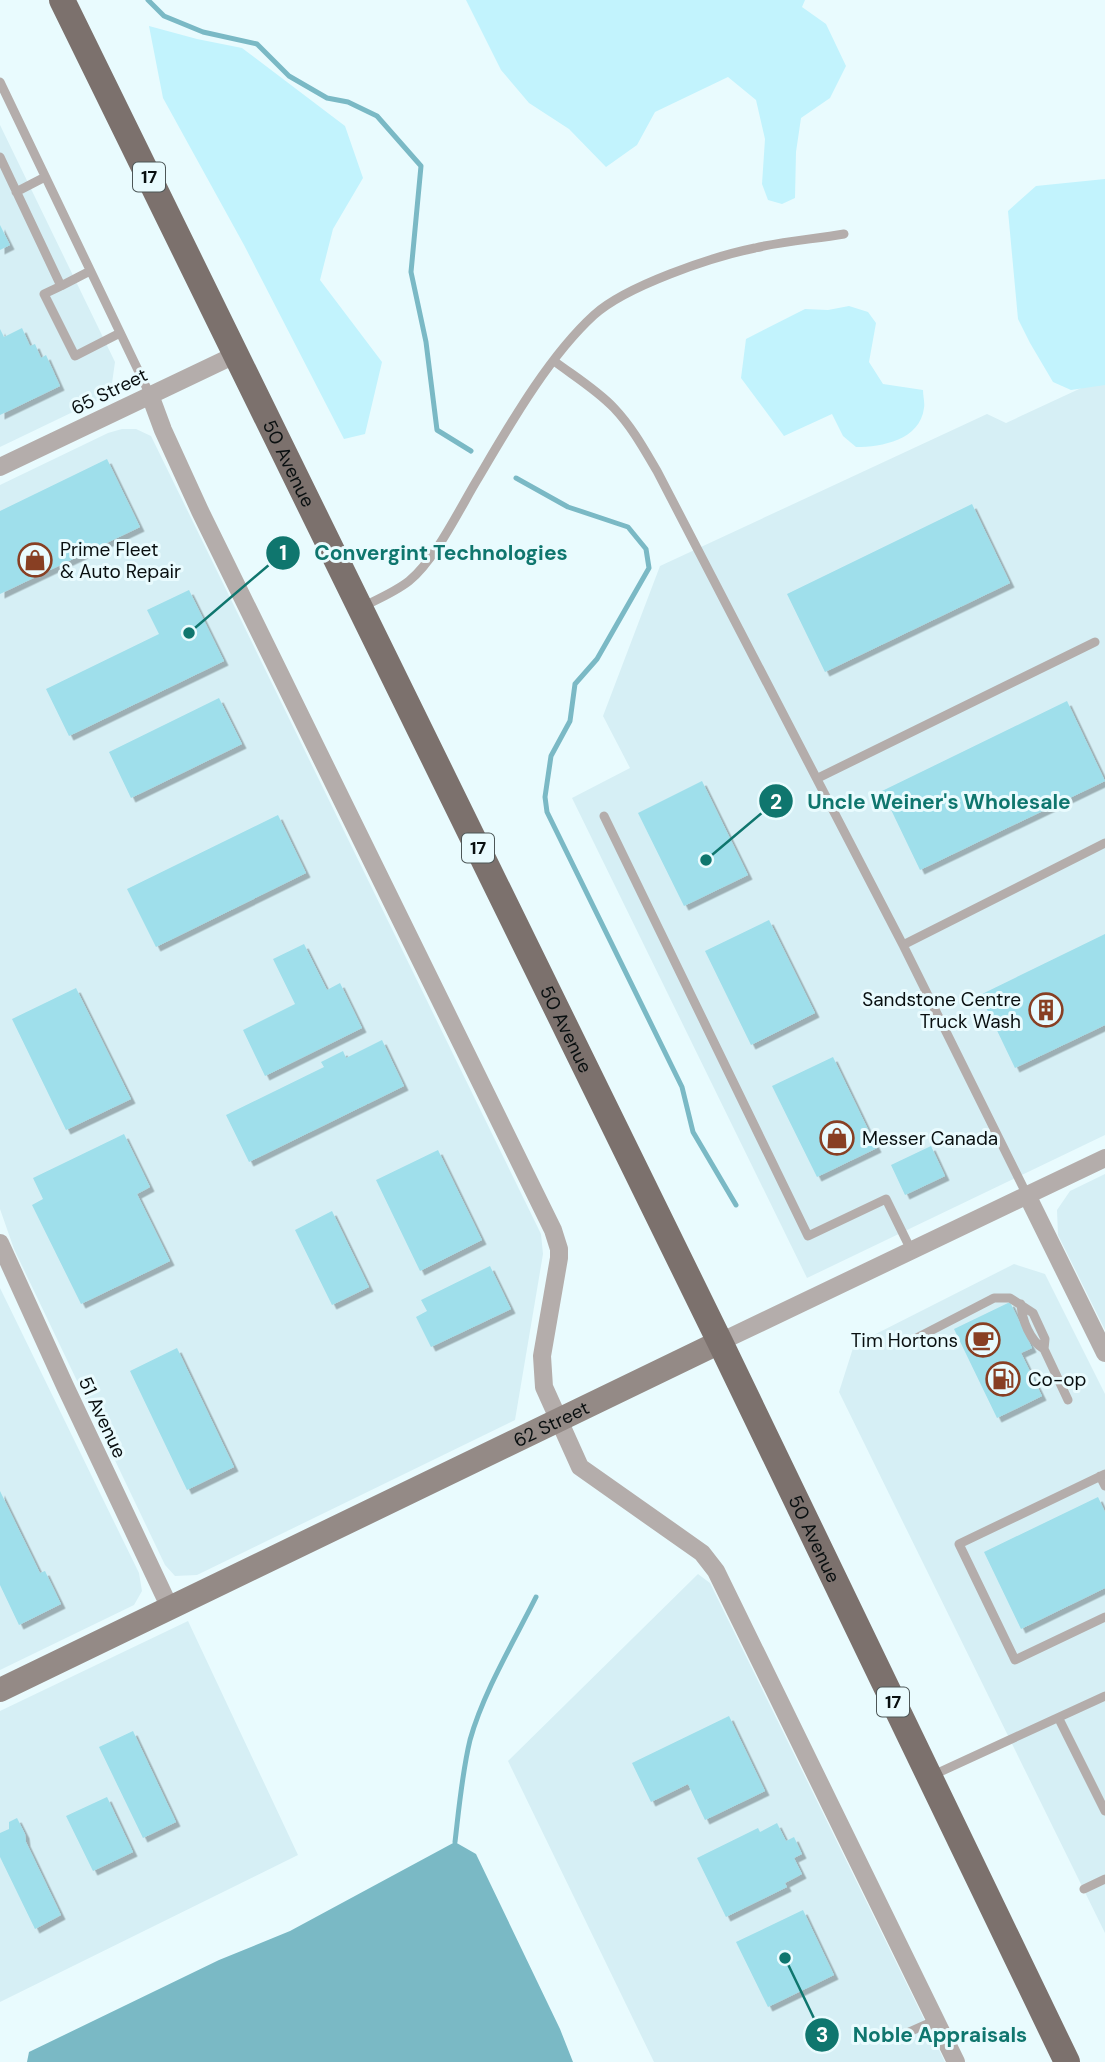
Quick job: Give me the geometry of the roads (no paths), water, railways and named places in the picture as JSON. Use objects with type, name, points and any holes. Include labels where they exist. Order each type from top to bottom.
[{"type":"main road","name":"50 Avenue","points":[[62,0],[720,1342],[1067,2062]]},
{"type":"main road","name":"62 Street","points":[[0,1690],[720,1342]]},
{"type":"street","name":"65 Street","points":[[0,467],[237,354]]},
{"type":"street","points":[[150,395],[200,511],[553,1230],[559,1258],[541,1356],[544,1387],[580,1467],[702,1553],[716,1571],[956,2062]]},
{"type":"street","name":"62 Street","points":[[720,1342],[1105,1158]]},
{"type":"street","points":[[1027,1195],[1105,1353]]},
{"type":"street","name":"51 Avenue","points":[[0,1243],[170,1608]]},
{"type":"lane","points":[[0,82],[150,395]]},
{"type":"lane","points":[[0,157],[61,286]]},
{"type":"lane","points":[[16,192],[46,177]]},
{"type":"lane","points":[[361,608],[397,590],[421,568],[554,361],[595,314],[639,287],[679,272],[755,248],[844,234]]},
{"type":"lane","points":[[90,271],[44,294],[75,356],[120,333]]},
{"type":"lane","points":[[554,361],[605,399],[640,441],[818,778],[1027,1195]]},
{"type":"lane","points":[[818,778],[1095,642]]},
{"type":"lane","points":[[604,816],[808,1236],[886,1199],[911,1251]]},
{"type":"lane","points":[[903,945],[1105,843]]},
{"type":"lane","points":[[907,1343],[994,1298],[1010,1298],[1033,1313],[1045,1339],[1044,1349],[1068,1400]]},
{"type":"lane","points":[[1105,1486],[1102,1475],[959,1544],[1015,1660],[1105,1616]]},
{"type":"lane","points":[[929,1776],[1105,1696]]},
{"type":"lane","points":[[1059,1719],[1105,1811]]},
{"type":"lane","points":[[1084,1889],[1105,1879]]},
{"type":"lane","points":[[900,2036],[936,2020]]},
{"type":"waterway","points":[[148,0],[164,16],[203,32],[257,44],[289,76],[327,98],[348,102],[377,116],[421,166],[411,272],[426,342],[437,430],[471,451]]},
{"type":"waterway","points":[[516,478],[568,507],[628,527],[646,549],[649,568],[597,659],[575,684],[570,721],[551,756],[545,797],[547,812],[682,1087],[693,1132],[736,1205]]},
{"type":"waterway","points":[[455,1842],[470,1740],[500,1667],[536,1597]]},
{"type":"place","name":"Prime Fleet & Auto Repair","points":[[35,560]]},
{"type":"place","name":"Convergint Technologies","points":[[189,633]]},
{"type":"place","name":"Uncle Weiner's Wholesale","points":[[706,860]]},
{"type":"place","name":"Sandstone Centre Truck Wash","points":[[1046,1010]]},
{"type":"place","name":"Messer Canada","points":[[837,1138]]},
{"type":"place","name":"Tim Hortons","points":[[983,1340]]},
{"type":"place","name":"Co-op","points":[[1003,1379]]},
{"type":"place","name":"Noble Appraisals","points":[[785,1958]]}]
